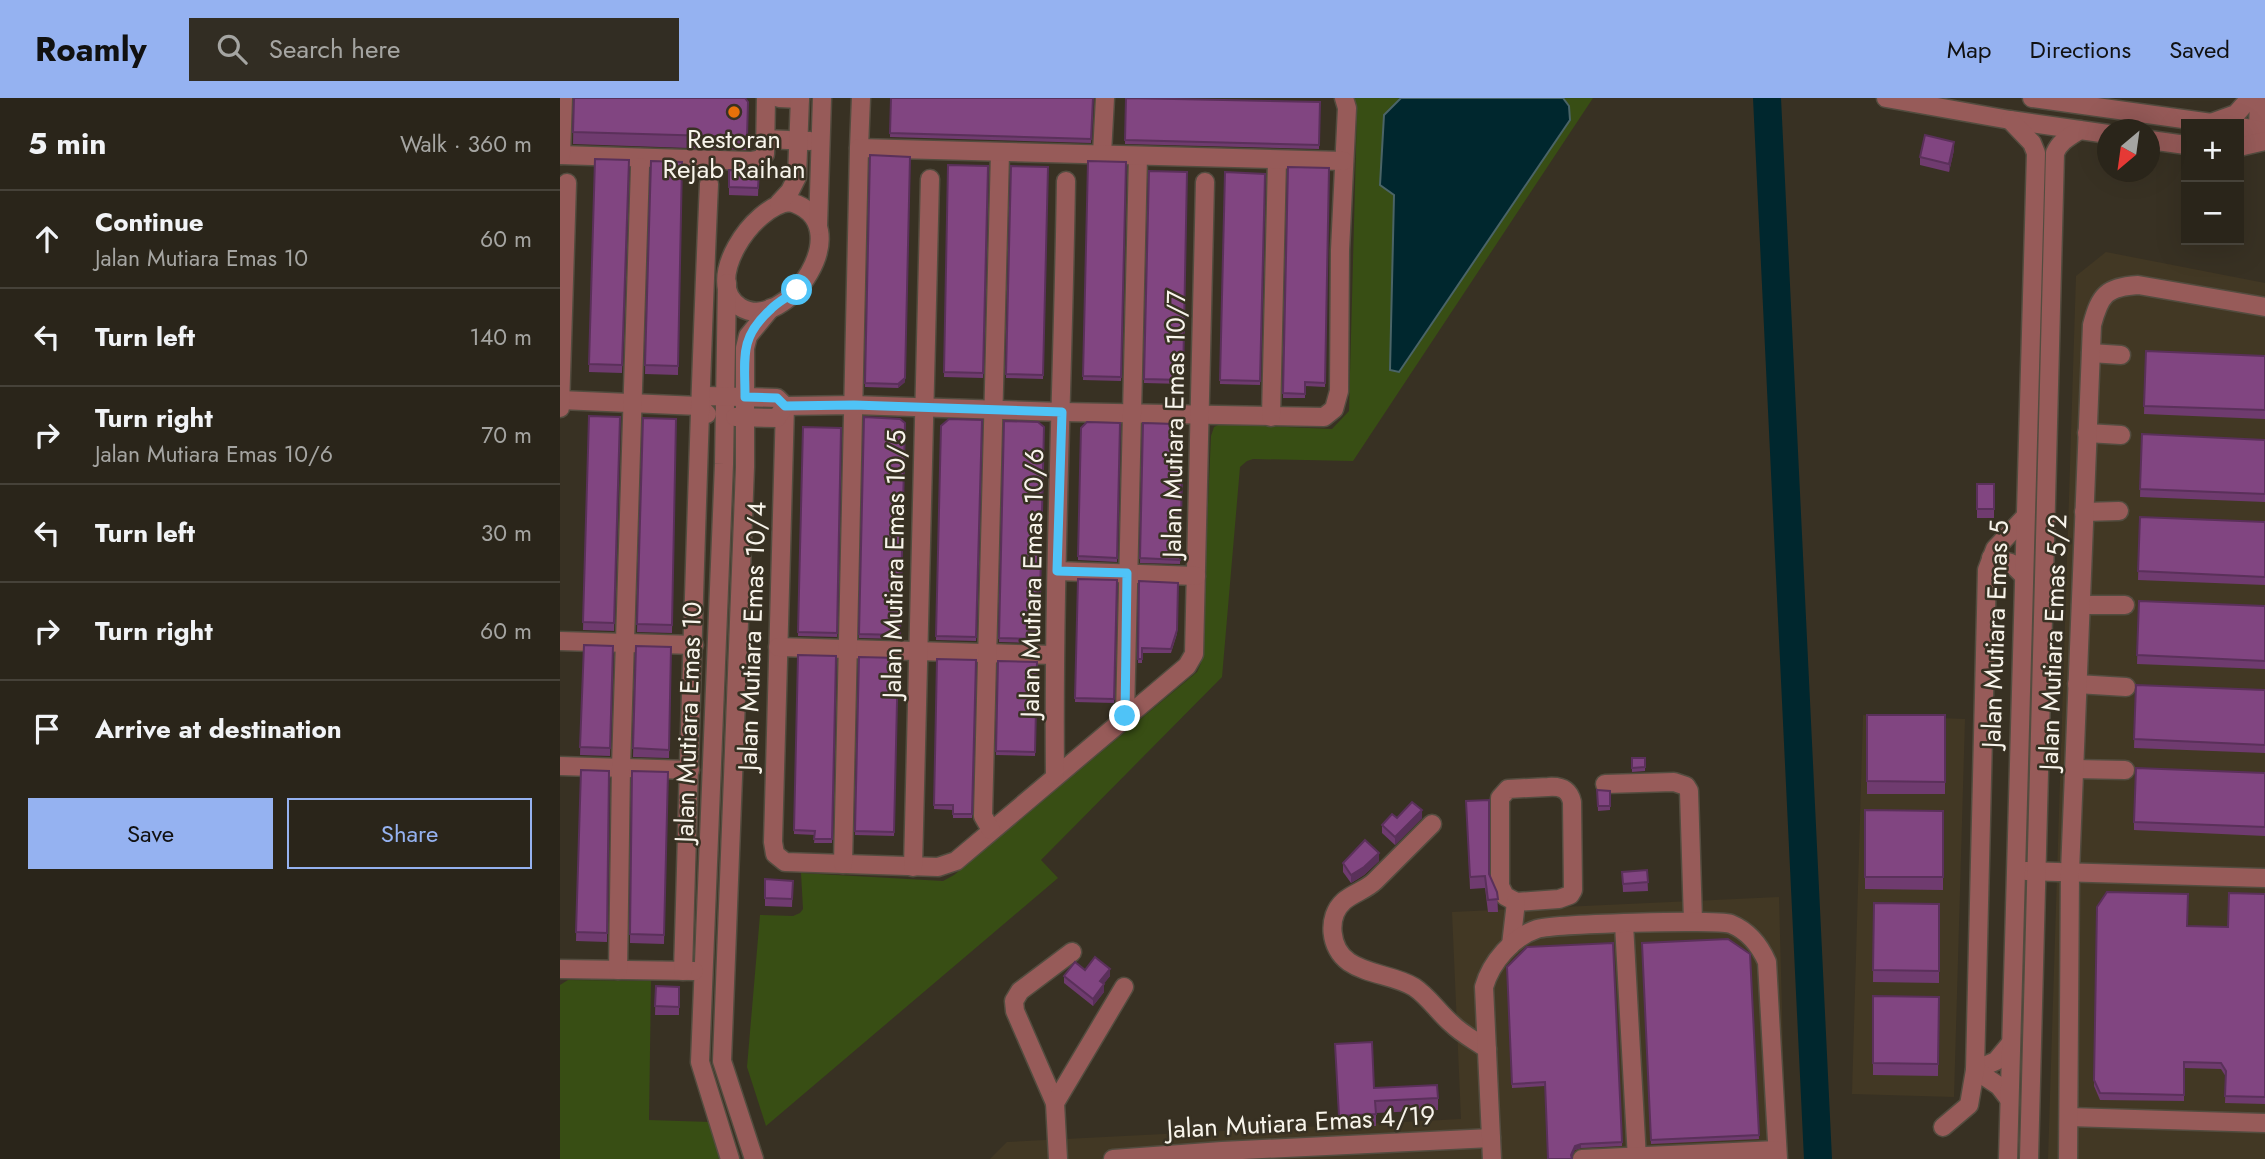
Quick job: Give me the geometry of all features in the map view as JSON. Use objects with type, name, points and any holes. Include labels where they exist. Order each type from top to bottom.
[{"type":"street","points":[[563,98],[560,155],[751,161],[761,159],[765,154],[766,98]]},
{"type":"street","points":[[779,98],[800,99],[796,177],[790,191],[779,203],[752,222],[740,239],[730,261],[727,283],[734,301],[742,308],[757,312],[771,308],[797,290],[815,264],[820,239],[818,226],[822,98]]},
{"type":"street","points":[[861,98],[843,864],[913,867],[943,867],[952,864],[1125,716],[1138,156]]},
{"type":"street","points":[[1102,154],[1105,98]]},
{"type":"street","points":[[699,406],[707,396],[725,396],[777,398],[785,406],[854,405],[1201,416],[1324,417],[1334,409],[1339,391],[1340,250],[1347,108],[1344,98]]},
{"type":"street","points":[[1886,98],[2097,132]]},
{"type":"street","points":[[2032,98],[2181,119]]},
{"type":"street","points":[[2226,119],[2236,114],[2250,98]]},
{"type":"street","points":[[2259,98],[2263,135]]},
{"type":"street","name":"Jalan Mutiara Emas 5","points":[[2008,1159],[2036,153],[2032,143],[2010,120]]},
{"type":"street","points":[[2244,129],[2263,135]]},
{"type":"street","name":"Jalan Mutiara Emas 5","points":[[2029,1159],[2055,153],[2064,139],[2080,130]]},
{"type":"street","points":[[2244,144],[2263,135]]},
{"type":"street","points":[[765,139],[821,142]]},
{"type":"street","points":[[2160,141],[2181,144]]},
{"type":"street","points":[[859,148],[1345,161]]},
{"type":"street","points":[[991,830],[983,816],[1000,153]]},
{"type":"street","points":[[2244,154],[2265,157]]},
{"type":"street","points":[[1271,417],[1277,160]]},
{"type":"street","points":[[618,970],[621,767],[640,167]]},
{"type":"street","points":[[796,177],[819,181]]},
{"type":"street","name":"Jalan Mutiara Emas 10/5","points":[[913,867],[930,179]]},
{"type":"street","name":"Jalan Mutiara Emas 10/6","points":[[1055,775],[1054,655],[1066,181]]},
{"type":"street","name":"Jalan Mutiara Emas 10/7","points":[[1125,716],[1188,666],[1195,646],[1205,182]]},
{"type":"street","points":[[560,408],[567,183]]},
{"type":"street","points":[[683,971],[699,406],[709,184]]},
{"type":"street","points":[[779,203],[802,205],[810,212],[818,226]]},
{"type":"street","name":"Jalan Mutiara Emas 10","points":[[727,283],[725,416],[700,1062],[730,1159]]},
{"type":"street","name":"Jalan Mutiara Emas 5/2","points":[[2068,1159],[2070,872],[2092,325],[2096,309],[2109,290],[2123,286],[2138,285],[2265,307]]},
{"type":"street","name":"Jalan Mutiara Emas 10","points":[[754,1159],[722,1061],[745,417],[745,348],[748,336],[771,308]]},
{"type":"street","points":[[2091,353],[2121,355]]},
{"type":"street","points":[[560,400],[699,406],[708,415],[777,418],[785,406]]},
{"type":"street","name":"Jalan Mutiara Emas 10/4","points":[[785,406],[773,842],[775,854],[785,862],[843,864]]},
{"type":"street","points":[[2088,433],[2121,435]]},
{"type":"street","points":[[2084,512],[2119,510]]},
{"type":"street","points":[[2023,575],[2011,563],[1991,558],[2003,540],[2025,517]]},
{"type":"street","name":"Jalan Mutiara Emas 5","points":[[1943,1127],[1969,1105],[1975,1070],[1987,570],[1991,558]]},
{"type":"street","points":[[1057,571],[1196,576]]},
{"type":"street","points":[[2081,605],[2125,605]]},
{"type":"street","points":[[560,641],[694,645]]},
{"type":"street","points":[[778,647],[1054,655]]},
{"type":"street","points":[[2077,684],[2126,687]]},
{"type":"street","points":[[560,766],[690,770]]},
{"type":"street","points":[[2074,769],[2125,770]]},
{"type":"street","points":[[1605,784],[1674,782],[1686,786],[1689,791],[1693,921]]},
{"type":"street","points":[[1514,788],[1561,788],[1567,791],[1572,802],[1573,890],[1570,895],[1559,900],[1516,902],[1505,896],[1500,886],[1500,798],[1503,793],[1514,788]]},
{"type":"street","points":[[1432,824],[1372,884],[1346,899],[1341,905],[1333,924],[1335,943],[1343,957],[1357,967],[1415,988],[1431,1001],[1453,1026],[1487,1049]]},
{"type":"street","points":[[2016,871],[2265,877]]},
{"type":"street","points":[[1508,949],[1516,902]]},
{"type":"street","points":[[1492,1159],[1484,987],[1492,968],[1508,949],[1539,928],[1693,921],[1723,922],[1738,927],[1750,937],[1767,962],[1777,1154],[1582,1159]]},
{"type":"street","points":[[1624,924],[1637,1158]]},
{"type":"street","points":[[684,946],[727,946]]},
{"type":"street","points":[[1058,1159],[1055,1103],[1015,1011],[1014,1001],[1020,992],[1072,952]]},
{"type":"street","points":[[560,969],[726,972]]},
{"type":"street","points":[[1055,1103],[1124,987]]},
{"type":"street","points":[[1975,1070],[1996,1061],[2011,1043]]},
{"type":"street","points":[[1975,1070],[1999,1086],[2009,1100]]},
{"type":"street","points":[[2069,1118],[2265,1123]]},
{"type":"street","name":"Jalan Mutiara Emas 4/19","points":[[1113,1159],[1491,1138]]},
{"type":"shaded area","points":[[2106,252],[2265,283],[2265,1159],[2048,1159],[2076,276]]},
{"type":"shaded area","points":[[1863,715],[1965,719],[1954,1097],[1852,1094]]},
{"type":"shaded area","points":[[1779,897],[1786,1159],[990,1159],[1007,1142],[1461,1119],[1452,912]]},
{"type":"green space","points":[[1353,98],[1593,98],[1353,461],[1253,459],[1240,467],[1222,677],[1041,860],[1058,878],[766,1126],[747,1067],[760,915],[793,916],[800,913],[803,909],[801,873],[943,881],[954,875],[1197,672],[1201,663],[1211,436],[1214,427],[1220,424],[1332,429],[1349,411],[1357,111]]},
{"type":"green space","points":[[568,980],[651,981],[649,1120],[711,1122],[719,1159],[560,1159],[560,985]]},
{"type":"water","points":[[1401,98],[1563,98],[1569,106],[1570,120],[1399,372],[1390,370],[1394,195],[1380,185],[1384,115]]},
{"type":"building","points":[[574,98],[745,98],[748,102],[747,137],[573,132]]},
{"type":"building","points":[[891,98],[1093,98],[1091,139],[890,133]]},
{"type":"building","points":[[1126,98],[1320,102],[1319,145],[1125,140]]},
{"type":"building","points":[[1925,135],[1954,142],[1949,164],[1920,157]]},
{"type":"building","points":[[870,155],[910,157],[905,378],[898,384],[865,383]]},
{"type":"building","points":[[595,159],[629,160],[622,365],[589,364]]},
{"type":"building","points":[[651,161],[682,162],[678,366],[645,365]]},
{"type":"building","points":[[1088,161],[1126,162],[1121,377],[1083,376]]},
{"type":"building","points":[[948,165],[988,166],[983,373],[944,372]]},
{"type":"building","points":[[1011,166],[1048,167],[1043,375],[1006,374]]},
{"type":"building","points":[[1288,167],[1329,168],[1325,383],[1305,382],[1305,394],[1283,393]]},
{"type":"building","points":[[729,170],[759,171],[758,188],[729,187]]},
{"type":"building","points":[[1149,171],[1187,172],[1183,380],[1144,379]]},
{"type":"building","points":[[1225,172],[1265,174],[1260,381],[1220,380]]},
{"type":"building","points":[[2146,351],[2265,356],[2265,410],[2144,406]]},
{"type":"building","points":[[589,416],[620,417],[614,623],[583,622]]},
{"type":"building","points":[[864,417],[900,419],[905,423],[900,635],[859,634]]},
{"type":"building","points":[[643,418],[676,419],[672,625],[637,624]]},
{"type":"building","points":[[949,419],[982,420],[976,637],[936,636],[941,426]]},
{"type":"building","points":[[1004,421],[1038,422],[1044,427],[1039,639],[999,638]]},
{"type":"building","points":[[1087,422],[1120,423],[1117,558],[1078,556],[1081,428]]},
{"type":"building","points":[[1143,423],[1174,424],[1174,437],[1183,437],[1180,560],[1140,558]]},
{"type":"building","points":[[803,427],[841,428],[837,633],[798,632]]},
{"type":"building","points":[[2142,434],[2265,440],[2265,494],[2140,489]]},
{"type":"building","points":[[1977,484],[1994,484],[1994,509],[1977,509]]},
{"type":"building","points":[[2140,517],[2265,522],[2265,577],[2138,571]]},
{"type":"building","points":[[1078,579],[1117,580],[1114,699],[1075,698]]},
{"type":"building","points":[[1139,581],[1178,583],[1177,630],[1171,649],[1142,648],[1142,659],[1138,659]]},
{"type":"building","points":[[2139,601],[2265,606],[2265,661],[2137,655]]},
{"type":"building","points":[[584,645],[613,646],[610,748],[580,747]]},
{"type":"building","points":[[636,646],[671,647],[669,750],[633,748]]},
{"type":"building","points":[[798,655],[836,656],[832,839],[814,839],[815,831],[794,830]]},
{"type":"building","points":[[859,657],[898,658],[894,832],[855,831]]},
{"type":"building","points":[[937,659],[976,660],[972,814],[953,814],[953,805],[934,805]]},
{"type":"building","points":[[998,661],[1037,662],[1035,752],[996,751]]},
{"type":"building","points":[[2136,685],[2265,690],[2265,745],[2134,739]]},
{"type":"building","points":[[1867,715],[1945,715],[1945,782],[1867,781]]},
{"type":"building","points":[[1632,758],[1645,758],[1645,767],[1632,768]]},
{"type":"building","points":[[2136,768],[2265,773],[2265,827],[2134,822]]},
{"type":"building","points":[[581,770],[609,771],[607,933],[576,932]]},
{"type":"building","points":[[632,771],[668,772],[664,935],[630,934]]},
{"type":"building","points":[[1597,790],[1610,791],[1610,806],[1598,806]]},
{"type":"building","points":[[1489,800],[1489,874],[1498,899],[1488,900],[1485,876],[1470,877],[1466,801]]},
{"type":"building","points":[[1412,802],[1422,810],[1395,837],[1382,825],[1392,814],[1397,818]]},
{"type":"building","points":[[1865,810],[1943,811],[1943,877],[1865,877]]},
{"type":"building","points":[[1365,840],[1379,853],[1351,875],[1343,863]]},
{"type":"building","points":[[1647,870],[1648,882],[1623,884],[1622,872]]},
{"type":"building","points":[[765,879],[793,881],[792,899],[765,898]]},
{"type":"building","points":[[2107,892],[2188,894],[2187,926],[2228,927],[2229,893],[2265,894],[2265,1097],[2225,1096],[2226,1071],[2221,1063],[2184,1062],[2184,1095],[2100,1093],[2094,1080],[2097,907]]},
{"type":"building","points":[[1874,903],[1939,904],[1939,971],[1873,970]]},
{"type":"building","points":[[1728,939],[1750,954],[1759,1135],[1651,1140],[1642,943]]},
{"type":"building","points":[[1613,943],[1622,1142],[1581,1144],[1575,1146],[1572,1159],[1548,1159],[1545,1082],[1512,1084],[1507,967],[1527,947]]},
{"type":"building","points":[[1095,957],[1110,969],[1100,981],[1104,984],[1093,999],[1064,976],[1075,962],[1085,970]]},
{"type":"building","points":[[656,986],[679,987],[679,1007],[655,1006]]},
{"type":"building","points":[[1873,996],[1939,997],[1938,1064],[1873,1063]]},
{"type":"building","points":[[1372,1042],[1374,1088],[1437,1085],[1438,1098],[1375,1101],[1376,1114],[1339,1116],[1335,1044]]},
{"type":"waterway","points":[[1767,98],[1818,1159]]},
{"type":"place","name":"Restoran Rejab Raihan","points":[[734,112]]},
{"type":"route","points":[[797,290],[771,308],[748,336],[745,348],[745,397],[777,398],[785,406],[854,405],[1062,412],[1057,571],[1127,573],[1125,716]]}]
